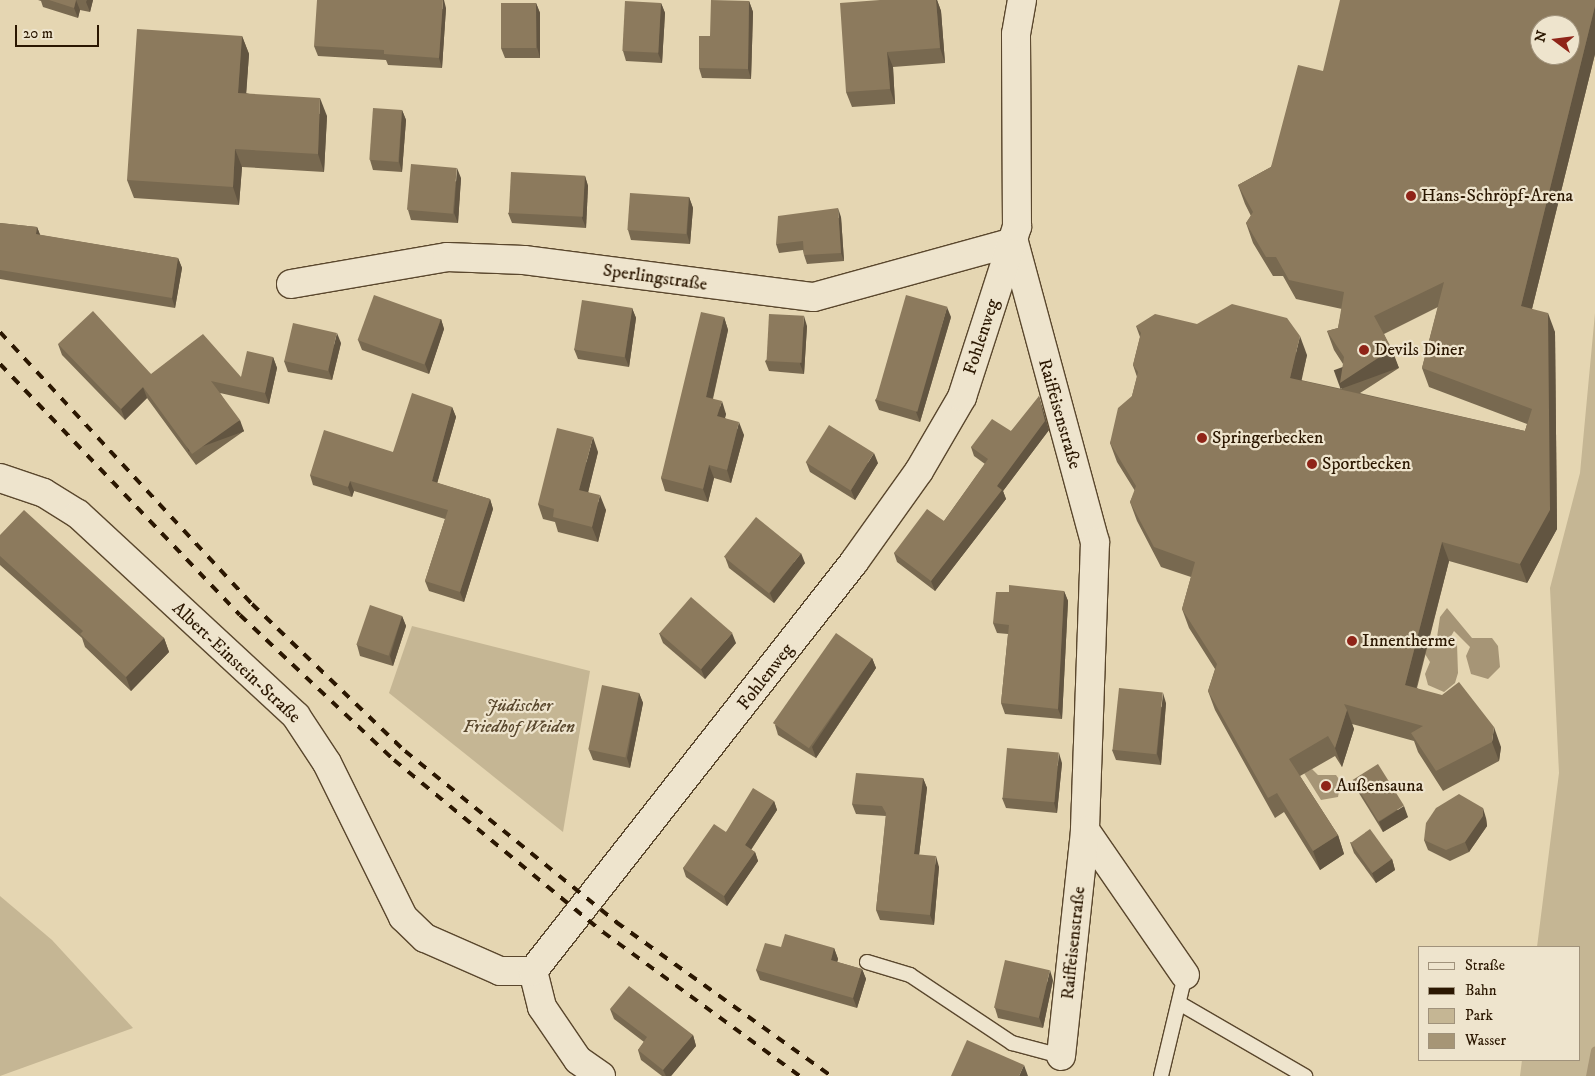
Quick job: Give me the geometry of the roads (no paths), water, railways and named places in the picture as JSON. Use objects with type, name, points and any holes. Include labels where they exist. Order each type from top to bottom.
[{"type":"street","name":"Raiffeisenstraße","points":[[1022,0],[1016,34],[1014,242],[1095,542],[1085,830],[1061,1056]]},
{"type":"street","name":"Sperlingstraße","points":[[291,284],[447,257],[524,260],[814,297],[1014,242]]},
{"type":"street","name":"Fohlenweg","points":[[533,971],[843,578],[919,471],[962,396],[1014,242]]},
{"type":"street","name":"Albert-Einstein-Straße","points":[[0,478],[44,493],[78,514],[296,716],[327,763],[403,917],[425,938],[500,971],[533,971]]},
{"type":"street","points":[[1085,830],[1185,975]]},
{"type":"street","points":[[533,971],[542,1008],[578,1060],[601,1076]]},
{"type":"lane","points":[[867,962],[910,975],[1012,1043],[1061,1056]]},
{"type":"lane","points":[[1162,1076],[1185,975]]},
{"type":"lane","points":[[1179,1003],[1305,1076]]},
{"type":"water","points":[[1447,608],[1472,638],[1492,638],[1498,646],[1500,667],[1488,679],[1471,674],[1466,656],[1470,647],[1454,631],[1450,638],[1457,644],[1458,673],[1455,683],[1444,692],[1428,685],[1425,674],[1430,662],[1425,654],[1402,650],[1436,644],[1440,617]]},
{"type":"water","name":"Außensauna","points":[[1312,769],[1318,775],[1336,775],[1341,782],[1338,797],[1321,800],[1304,773]]},
{"type":"waterway","points":[[1590,1076],[1595,1050]]},
{"type":"railway","points":[[0,332],[252,604],[405,751],[616,922],[831,1076]]},
{"type":"railway","points":[[0,364],[240,615],[394,760],[603,932],[800,1076]]},
{"type":"place","name":"Hans-Schröpf-Arena","points":[[1411,196]]},
{"type":"place","name":"Devils Diner","points":[[1364,350]]},
{"type":"place","name":"Springerbecken","points":[[1202,438]]},
{"type":"place","name":"Sportbecken","points":[[1312,464]]},
{"type":"place","name":"Innentherme","points":[[1352,641]]},
{"type":"place","name":"Außensauna","points":[[1326,786]]},
{"type":"park label","name":"Jüdischer Friedhof Weiden","points":[[519,718]]}]
